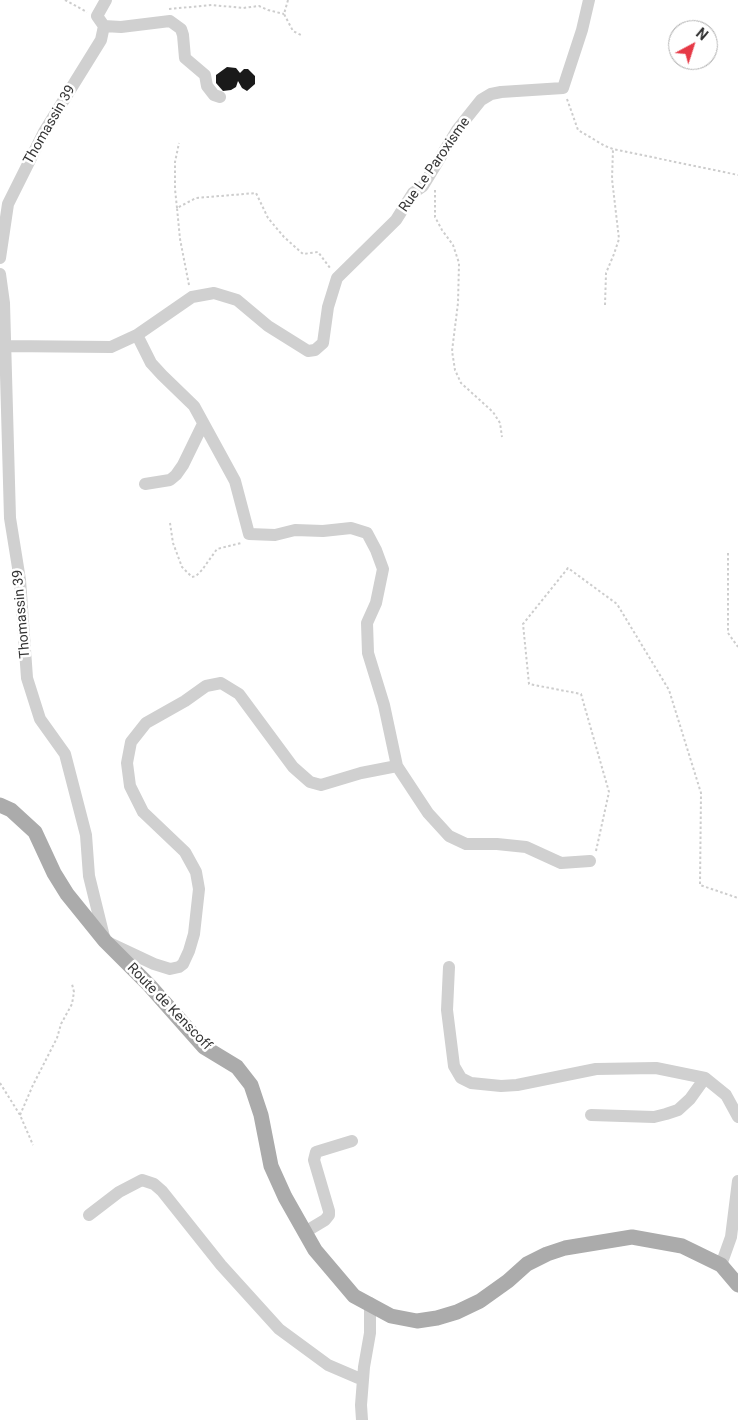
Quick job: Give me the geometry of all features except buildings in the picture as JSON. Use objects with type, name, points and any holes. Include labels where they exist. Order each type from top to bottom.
[{"type":"main road","name":"Route de Kenscoff","points":[[0,805],[11,810],[35,832],[54,873],[105,941],[149,985],[204,1047],[236,1067],[251,1085],[261,1115],[271,1166],[285,1197],[315,1250],[354,1296],[392,1316],[418,1321],[437,1318],[457,1312],[480,1301],[508,1281],[527,1264],[547,1254],[565,1248],[632,1237],[682,1246],[722,1265],[738,1285]]},
{"type":"street","name":"Thomassin 39","points":[[0,258],[8,204],[44,132],[101,40],[100,21],[106,0]]},
{"type":"street","points":[[563,88],[590,0]]},
{"type":"street","points":[[100,21],[121,27],[170,21],[181,29],[185,58],[206,74],[207,86],[214,95],[220,97]]},
{"type":"street","name":"Rue Le Paroxisme","points":[[336,278],[396,220],[413,193],[422,186],[457,130],[481,100],[491,94],[563,88]]},
{"type":"street","name":"Thomassin 39","points":[[0,274],[4,303],[10,518],[20,580],[27,678],[40,719],[65,754],[86,835],[89,876],[105,941]]},
{"type":"street","points":[[5,346],[111,347],[137,334],[192,297],[214,293],[237,300],[268,326],[308,351],[315,350],[323,343],[328,306],[336,278]]},
{"type":"street","points":[[137,334],[151,362],[194,406],[235,481],[249,534],[275,535],[295,530],[351,528],[367,533],[383,569],[376,603],[367,623],[368,652],[384,705],[397,766],[428,813],[450,836],[466,844],[497,844],[526,847],[561,863],[590,861]]},
{"type":"street","points":[[145,484],[170,480],[176,475],[184,465],[204,424]]},
{"type":"street","points":[[105,941],[154,964],[170,969],[183,964],[189,950],[194,934],[199,888],[196,872],[185,852],[143,812],[130,786],[127,763],[131,742],[146,723],[185,701],[206,686],[221,683],[239,694],[293,767],[310,782],[321,785],[361,773],[397,766]]},
{"type":"street","points":[[449,966],[447,1010],[454,1066],[461,1078],[471,1083],[502,1086],[517,1085],[596,1069],[656,1068],[705,1078],[726,1095],[738,1117]]},
{"type":"street","points":[[591,1115],[654,1117],[666,1114],[678,1110],[690,1099],[705,1078]]},
{"type":"street","points":[[305,1232],[325,1220],[329,1215],[314,1160],[316,1152],[352,1141]]},
{"type":"street","points":[[89,1215],[119,1192],[142,1180],[154,1184],[162,1191],[221,1265],[279,1329],[328,1365],[363,1380]]},
{"type":"street","points":[[722,1265],[731,1236],[738,1180]]},
{"type":"street","points":[[362,1420],[361,1405],[370,1333],[370,1304]]},
{"type":"path","points":[[65,0],[100,21]]},
{"type":"path","points":[[288,0],[284,14],[293,31],[303,36]]},
{"type":"path","points":[[253,8],[259,6],[284,14]]},
{"type":"path","points":[[563,88],[578,130],[594,141],[614,149],[738,174]]},
{"type":"path","points":[[179,143],[175,169],[175,189],[180,239],[192,297]]},
{"type":"path","points":[[605,305],[606,273],[619,239],[612,178],[614,149]]},
{"type":"path","points":[[433,167],[435,218],[453,245],[459,263],[458,303],[452,351],[455,370],[461,383],[492,412],[500,423],[502,437]]},
{"type":"path","points":[[177,208],[196,198],[256,193],[268,218],[284,237],[303,254],[318,252],[336,278]]},
{"type":"path","points":[[170,523],[173,543],[182,567],[192,577],[202,570],[217,549],[243,542],[249,534]]},
{"type":"path","points":[[728,554],[728,633],[738,646]]},
{"type":"path","points":[[590,861],[596,851],[609,792],[581,694],[529,684],[524,624],[568,568],[617,604],[669,690],[701,793],[700,885],[738,898]]},
{"type":"path","points":[[20,1115],[72,1004],[74,992],[72,984]]},
{"type":"path","points":[[0,1083],[20,1115],[34,1145]]}]
